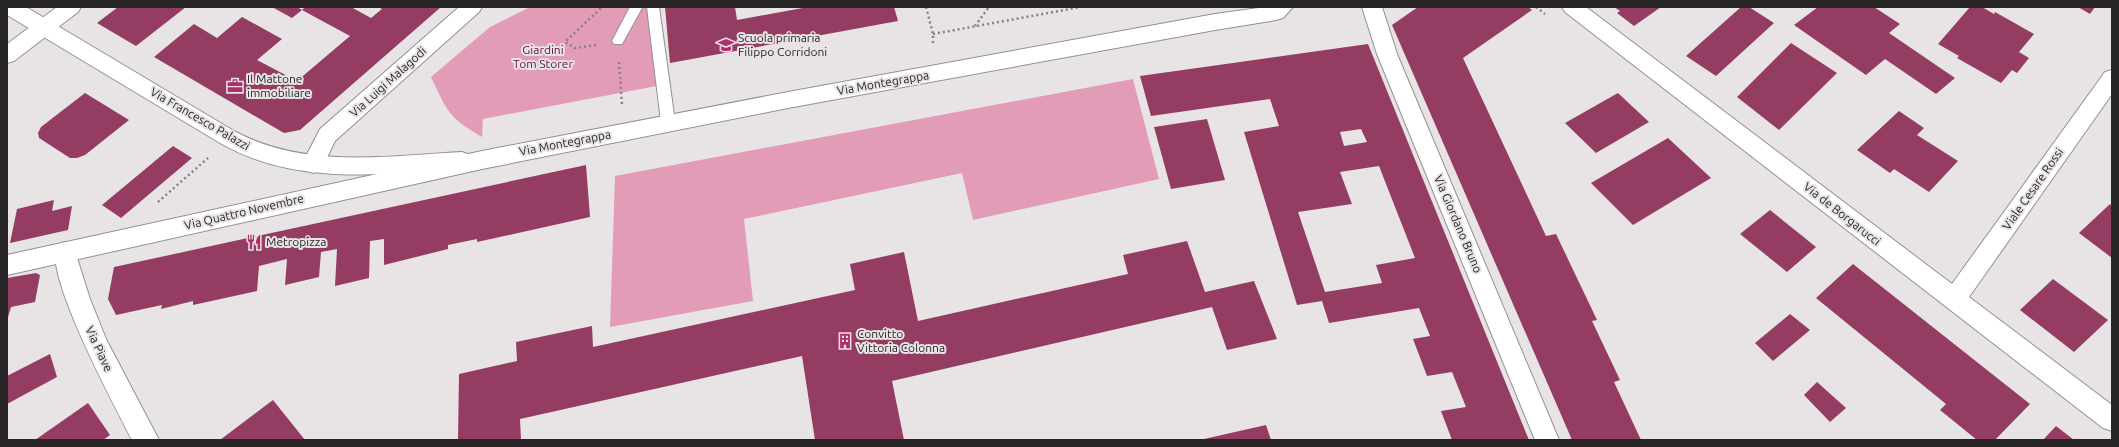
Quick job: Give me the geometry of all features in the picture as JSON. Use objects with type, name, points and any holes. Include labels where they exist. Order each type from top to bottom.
[{"type":"street","name":"Via Francesco Palazzi","points":[[10,7],[227,137],[256,152],[277,158],[313,164],[366,165],[482,160]]},
{"type":"street","points":[[7,55],[71,7]]},
{"type":"street","name":"Via Luigi Malagodi","points":[[313,164],[327,136],[472,7]]},
{"type":"street","name":"Via Montegrappa","points":[[482,160],[668,122],[1276,12],[1283,7]]},
{"type":"street","name":"Via Giordano Bruno","points":[[1372,7],[1387,54],[1547,440]]},
{"type":"street","name":"Via de Borgarucci","points":[[1572,7],[2112,420]]},
{"type":"street","name":"Viale Cesare Rossi","points":[[1954,300],[2112,78]]},
{"type":"street","name":"Via Quattro Novembre","points":[[7,265],[482,160]]},
{"type":"street","name":"Via Piave","points":[[65,252],[75,295],[139,437]]},
{"type":"lane","points":[[618,41],[636,7]]},
{"type":"lane","points":[[653,7],[668,122]]},
{"type":"path","points":[[602,7],[565,42],[575,48],[618,41],[625,131]]},
{"type":"path","points":[[926,7],[933,34],[933,49]]},
{"type":"path","points":[[975,26],[989,7]]},
{"type":"path","points":[[933,34],[1081,7]]},
{"type":"path","points":[[154,205],[210,156]]},
{"type":"green space","name":"Giardini Tom Storer","points":[[530,7],[660,7],[667,84],[483,119],[482,137],[462,124],[450,113],[431,77],[490,27]]},
{"type":"green space","points":[[1133,79],[1159,179],[973,220],[962,173],[744,219],[753,301],[610,327],[615,176]]},
{"type":"building","points":[[118,7],[186,7],[136,46],[97,23]]},
{"type":"building","points":[[272,7],[297,7],[302,10],[292,18]]},
{"type":"building","points":[[305,7],[351,7],[371,18],[382,9],[378,7],[441,7],[300,130],[284,133],[154,57],[194,24],[217,38],[242,17],[282,39],[257,60],[297,81],[350,36],[302,10]]},
{"type":"building","name":"Scuola primaria Filippo Corridoni","points":[[665,7],[735,7],[737,20],[808,7],[894,7],[898,21],[670,63]]},
{"type":"building","points":[[1418,7],[1528,7],[1532,10],[1463,58],[1546,236],[1556,234],[1597,320],[1592,321],[1620,380],[1614,382],[1641,440],[1572,440],[1392,25]]},
{"type":"building","points":[[1614,7],[1661,7],[1634,26],[1617,13],[1620,11]]},
{"type":"building","points":[[1741,7],[1749,7],[1774,23],[1716,76],[1686,56]]},
{"type":"building","points":[[1818,7],[1874,7],[1900,24],[1889,33],[1955,78],[1936,94],[1885,59],[1866,75],[1794,25]]},
{"type":"building","points":[[1970,7],[1982,7],[1994,14],[1995,12],[2034,34],[2019,52],[2029,58],[2017,73],[2012,70],[2001,83],[1957,58],[1959,56],[1938,44]]},
{"type":"building","points":[[2078,7],[2095,7],[2090,14]]},
{"type":"building","points":[[1791,43],[1837,73],[1779,130],[1737,97]]},
{"type":"building","points":[[1368,44],[1529,440],[1452,440],[1441,411],[1466,407],[1452,372],[1427,376],[1413,339],[1430,336],[1419,308],[1329,323],[1322,301],[1297,305],[1244,132],[1279,126],[1270,99],[1151,116],[1140,76]],"holes":[[[1361,129],[1367,142],[1344,146],[1340,132]],[[1379,166],[1415,258],[1376,265],[1382,283],[1325,292],[1298,212],[1352,204],[1340,172]]]},
{"type":"building","points":[[85,93],[129,120],[85,155],[77,158],[70,158],[39,138],[38,133],[41,127]]},
{"type":"building","points":[[1618,93],[1649,122],[1596,153],[1565,123]]},
{"type":"building","points":[[1899,111],[1924,128],[1917,135],[1958,161],[1929,192],[1894,169],[1890,173],[1857,150]]},
{"type":"building","points":[[1207,119],[1225,180],[1171,189],[1154,127]]},
{"type":"building","points":[[1668,138],[1711,178],[1633,225],[1591,183]]},
{"type":"building","points":[[173,146],[192,158],[121,218],[102,205]]},
{"type":"building","points":[[586,165],[590,217],[477,242],[477,239],[448,245],[448,249],[384,265],[384,239],[370,241],[369,278],[335,286],[337,249],[321,252],[319,277],[285,285],[287,259],[259,266],[257,291],[193,305],[193,301],[161,309],[162,305],[116,315],[108,299],[114,267]]},
{"type":"building","points":[[54,200],[52,211],[72,206],[68,230],[10,243],[17,209]]},
{"type":"building","points":[[2110,204],[2112,206],[2112,258],[2079,233]]},
{"type":"building","points":[[1770,210],[1816,247],[1787,272],[1740,234]]},
{"type":"building","name":"Convitto Vittoria Colonna","points":[[1187,241],[1205,292],[1254,281],[1277,339],[1227,350],[1212,307],[892,381],[904,440],[815,440],[802,356],[520,419],[521,440],[458,440],[459,374],[517,361],[516,342],[592,326],[593,347],[855,290],[850,264],[904,252],[918,321],[1128,274],[1123,255]]},
{"type":"building","points":[[1853,264],[2030,404],[1995,440],[1977,440],[1940,410],[1946,404],[1816,298]]},
{"type":"building","points":[[36,273],[40,275],[35,302],[11,307],[7,321],[7,278]]},
{"type":"building","points":[[2053,279],[2108,320],[2074,352],[2020,310]]},
{"type":"building","points":[[1790,314],[1810,330],[1773,361],[1755,343]]},
{"type":"building","points":[[50,354],[57,377],[7,404],[7,376]]},
{"type":"building","points":[[1817,382],[1846,408],[1830,422],[1804,395]]},
{"type":"building","points":[[273,400],[305,440],[220,440]]},
{"type":"building","points":[[88,403],[110,435],[103,440],[35,440]]},
{"type":"building","points":[[1266,425],[1271,440],[1204,439]]},
{"type":"building","points":[[2056,426],[2074,440],[2043,440]]},
{"type":"place","name":"Scuola primaria Filippo Corridoni","points":[[726,45]]},
{"type":"place","name":"Il Mattone immobiliare","points":[[235,86]]},
{"type":"place","name":"Metropizza","points":[[254,242]]},
{"type":"place","name":"Convitto Vittoria Colonna","points":[[845,341]]}]
